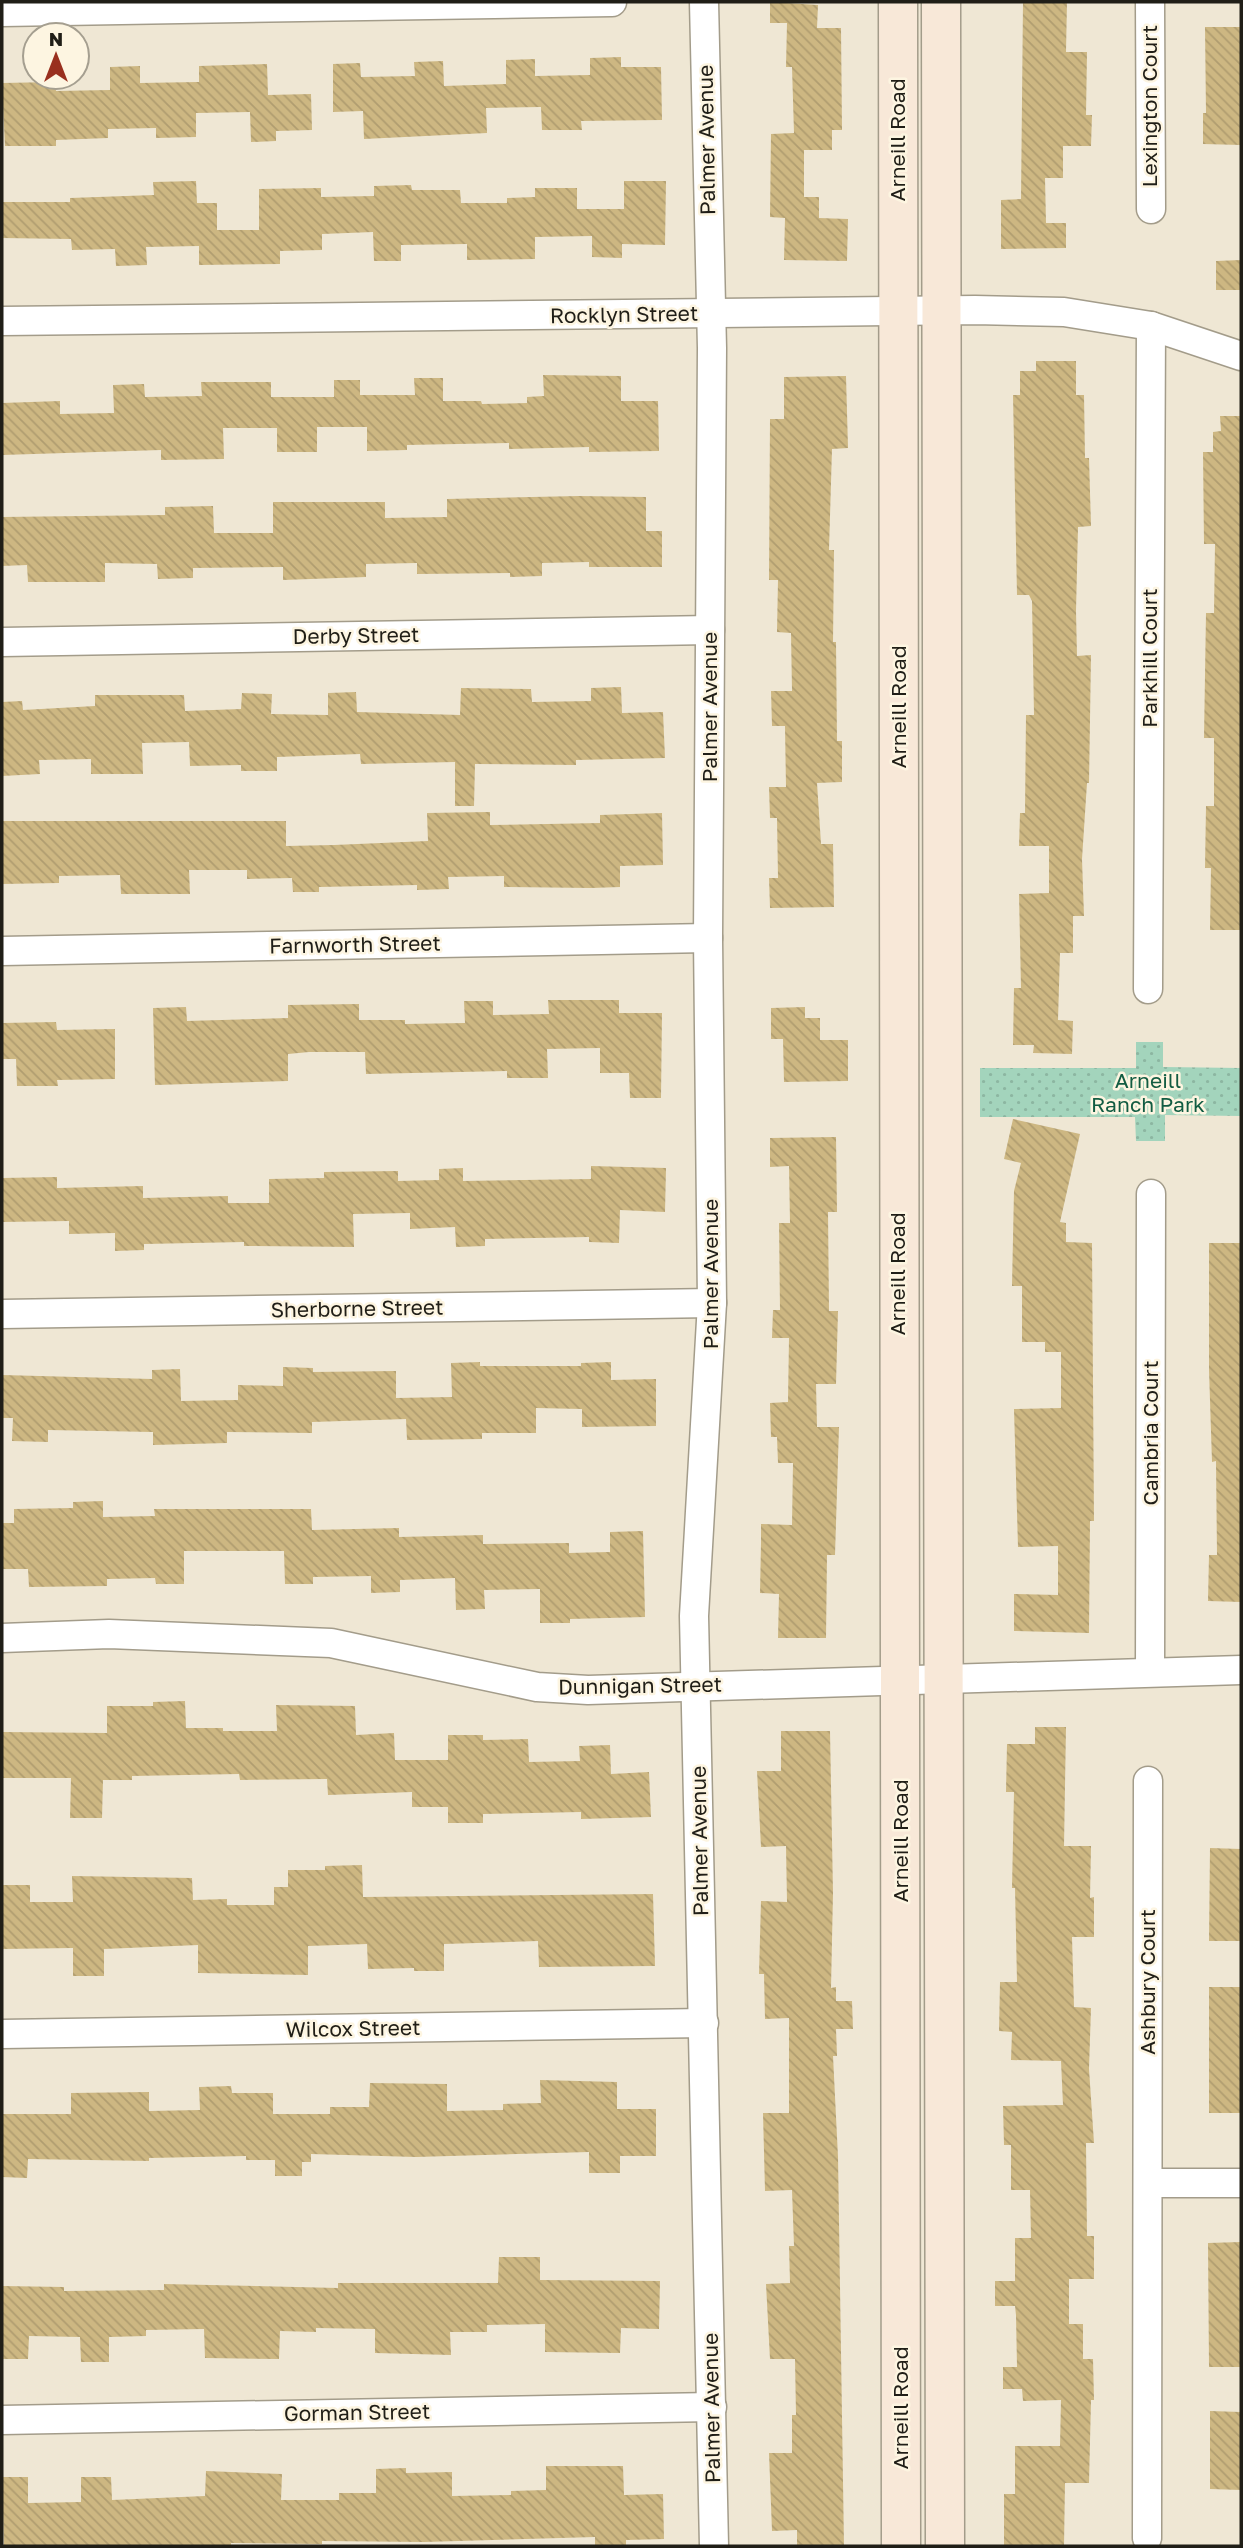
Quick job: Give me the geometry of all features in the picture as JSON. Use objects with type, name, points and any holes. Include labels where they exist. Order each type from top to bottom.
[{"type":"main road","name":"Arneill Road","points":[[898,2],[901,2546]]},
{"type":"main road","name":"Arneill Road","points":[[941,2],[939,311],[944,1175],[942,1677],[945,2546]]},
{"type":"street","points":[[2,12],[612,2]]},
{"type":"street","name":"Palmer Avenue","points":[[704,2],[710,314],[708,938],[712,1303],[695,1603],[714,2546]]},
{"type":"street","name":"Lexington Court","points":[[1150,2],[1151,209]]},
{"type":"street","name":"Rocklyn Street","points":[[2,321],[899,311],[1065,312],[1151,327],[1241,356]]},
{"type":"street","name":"Parkhill Court","points":[[1149,989],[1151,327]]},
{"type":"street","name":"Derby Street","points":[[2,642],[710,630]]},
{"type":"street","name":"Farnworth Street","points":[[2,951],[708,938]]},
{"type":"street","name":"Cambria Court","points":[[1150,1672],[1151,1194]]},
{"type":"street","name":"Sherborne Street","points":[[2,1314],[712,1303]]},
{"type":"street","name":"Dunnigan Street","points":[[2,1638],[109,1634],[331,1643],[537,1687],[588,1689],[1241,1670]]},
{"type":"street","name":"Ashbury Court","points":[[1147,2538],[1148,1781]]},
{"type":"street","name":"Wilcox Street","points":[[2,2034],[704,2023]]},
{"type":"street","points":[[1149,2183],[1241,2183]]},
{"type":"street","name":"Gorman Street","points":[[2,2420],[712,2407]]},
{"type":"green space","name":"Arneill Ranch Park","points":[[1136,1042],[1163,1042],[1163,1067],[1241,1068],[1241,1116],[1165,1115],[1165,1141],[1136,1141],[1135,1117],[980,1117],[980,1068],[1136,1068]]},
{"type":"building","points":[[770,2],[818,5],[817,28],[841,28],[842,130],[832,130],[832,150],[804,150],[804,197],[819,197],[819,218],[848,219],[847,261],[784,260],[785,218],[770,217],[771,134],[794,133],[792,67],[786,67],[787,23],[770,23]]},
{"type":"building","points":[[1023,2],[1067,2],[1066,52],[1087,52],[1086,115],[1092,115],[1091,146],[1063,146],[1063,178],[1045,178],[1046,223],[1066,223],[1066,248],[1001,249],[1001,200],[1021,199]]},
{"type":"building","points":[[1205,27],[1241,27],[1241,145],[1203,144],[1203,113],[1206,113]]},
{"type":"building","points":[[621,57],[621,67],[661,67],[662,120],[581,121],[582,130],[542,130],[541,107],[486,108],[487,133],[364,139],[363,111],[333,112],[333,64],[360,63],[361,77],[415,76],[414,62],[443,61],[444,86],[506,84],[506,60],[535,59],[535,76],[590,75],[590,58]]},
{"type":"building","points":[[267,64],[268,95],[311,94],[312,130],[276,131],[276,141],[251,142],[250,112],[196,113],[196,137],[156,138],[156,128],[108,129],[108,138],[56,140],[56,146],[5,146],[2,83],[21,83],[21,91],[110,90],[110,67],[140,66],[140,83],[199,82],[199,66]]},
{"type":"building","points":[[196,181],[197,203],[217,203],[217,230],[259,230],[259,189],[321,188],[321,197],[374,196],[374,186],[411,185],[412,190],[460,190],[461,203],[507,203],[507,198],[535,197],[535,188],[577,188],[577,209],[624,209],[624,181],[666,181],[665,245],[622,244],[622,258],[592,257],[592,236],[535,237],[535,259],[467,260],[467,244],[401,245],[401,261],[374,261],[373,232],[322,234],[322,250],[280,251],[280,264],[199,265],[199,246],[146,247],[147,265],[116,266],[115,249],[72,250],[71,239],[2,238],[2,202],[70,202],[70,198],[154,195],[153,182]]},
{"type":"building","points":[[1241,260],[1241,290],[1216,290],[1216,261]]},
{"type":"building","points":[[1036,361],[1076,361],[1076,395],[1084,395],[1085,458],[1089,458],[1091,526],[1078,527],[1076,611],[1077,656],[1091,655],[1089,783],[1082,859],[1084,916],[1073,916],[1073,953],[1060,953],[1058,1020],[1073,1021],[1072,1054],[1033,1053],[1034,1045],[1013,1045],[1014,988],[1021,988],[1019,894],[1049,893],[1049,846],[1019,846],[1020,813],[1025,813],[1026,715],[1034,715],[1032,601],[1029,595],[1017,595],[1013,395],[1020,395],[1020,371],[1036,371]]},
{"type":"building","points":[[543,375],[621,376],[621,401],[658,401],[659,451],[589,452],[589,447],[509,449],[509,443],[407,445],[407,450],[367,451],[367,427],[317,427],[317,452],[277,452],[277,428],[223,428],[224,459],[161,460],[161,450],[2,455],[2,403],[60,401],[60,414],[114,413],[113,385],[144,384],[145,397],[202,396],[201,382],[271,382],[271,397],[334,397],[334,380],[360,380],[360,395],[415,395],[414,378],[443,378],[443,401],[527,403],[527,397],[544,396]]},
{"type":"building","points":[[846,376],[848,448],[832,449],[829,550],[834,550],[833,642],[836,642],[837,741],[842,741],[842,782],[817,783],[821,844],[833,844],[834,907],[770,908],[769,878],[778,878],[777,818],[770,818],[769,787],[786,787],[785,726],[772,726],[771,691],[792,691],[791,633],[777,632],[778,580],[769,580],[770,419],[784,419],[784,377]]},
{"type":"building","points":[[1220,416],[1241,416],[1241,930],[1210,930],[1211,868],[1205,868],[1206,806],[1214,806],[1214,738],[1204,738],[1206,613],[1214,613],[1215,544],[1204,544],[1203,452],[1213,452],[1213,432],[1221,431]]},
{"type":"building","points":[[646,497],[646,531],[662,531],[662,567],[589,567],[589,562],[542,563],[542,576],[510,577],[510,573],[417,574],[417,563],[366,564],[366,577],[283,580],[283,567],[193,568],[193,578],[158,579],[157,564],[105,563],[105,582],[28,582],[27,565],[2,566],[2,517],[165,515],[165,507],[213,506],[214,533],[273,533],[273,502],[385,502],[385,518],[447,517],[447,499]]},
{"type":"building","points":[[621,687],[622,713],[663,712],[665,758],[576,760],[576,765],[475,764],[474,806],[455,806],[455,762],[361,764],[360,754],[277,757],[277,771],[241,771],[241,765],[190,766],[189,742],[142,743],[143,774],[91,774],[91,759],[39,760],[40,774],[2,776],[2,702],[22,701],[23,710],[95,706],[95,695],[184,695],[185,711],[241,709],[242,693],[272,694],[271,714],[328,715],[328,693],[356,692],[357,712],[460,715],[461,688],[531,689],[532,702],[591,701],[591,688]]},
{"type":"building","points":[[490,812],[490,825],[600,823],[600,815],[662,813],[663,865],[620,866],[620,887],[591,888],[504,887],[504,876],[448,877],[449,889],[417,890],[417,885],[319,887],[319,892],[293,892],[292,878],[247,879],[247,870],[189,870],[190,894],[121,894],[120,875],[59,876],[59,883],[2,884],[2,821],[286,821],[286,846],[428,841],[427,813]]},
{"type":"building","points":[[548,1000],[619,1000],[619,1013],[662,1013],[661,1098],[630,1098],[629,1073],[600,1073],[600,1048],[547,1049],[548,1078],[507,1078],[507,1071],[366,1074],[365,1052],[309,1052],[288,1054],[288,1081],[155,1085],[153,1008],[186,1007],[187,1021],[288,1018],[288,1005],[359,1004],[359,1020],[405,1020],[405,1024],[465,1023],[464,1001],[493,1001],[493,1015],[549,1014]]},
{"type":"building","points":[[805,1007],[805,1018],[820,1018],[820,1040],[848,1040],[848,1081],[784,1082],[783,1039],[771,1039],[771,1008]]},
{"type":"building","points":[[56,1022],[57,1030],[115,1029],[115,1079],[57,1080],[58,1086],[17,1086],[16,1059],[2,1059],[2,1023]]},
{"type":"building","points":[[1013,1119],[1080,1134],[1060,1222],[1066,1223],[1066,1242],[1092,1243],[1094,1521],[1090,1521],[1089,1633],[1014,1631],[1014,1594],[1058,1595],[1058,1546],[1018,1547],[1014,1409],[1061,1408],[1061,1352],[1045,1352],[1045,1342],[1022,1342],[1022,1286],[1012,1286],[1014,1191],[1021,1163],[1004,1159]]},
{"type":"building","points":[[836,1137],[837,1212],[828,1212],[829,1311],[838,1311],[836,1384],[816,1384],[817,1427],[839,1427],[835,1555],[827,1555],[826,1638],[778,1638],[779,1594],[760,1593],[761,1524],[792,1525],[793,1463],[778,1463],[777,1437],[771,1437],[770,1403],[788,1402],[789,1338],[772,1338],[773,1310],[780,1310],[779,1223],[790,1223],[789,1166],[770,1167],[770,1138]]},
{"type":"building","points":[[591,1166],[666,1168],[665,1212],[620,1210],[619,1243],[589,1242],[589,1237],[485,1239],[485,1246],[456,1247],[455,1227],[410,1229],[410,1213],[353,1214],[354,1247],[244,1246],[244,1242],[144,1244],[144,1250],[115,1251],[115,1233],[69,1234],[69,1221],[2,1222],[2,1178],[57,1177],[57,1188],[143,1186],[143,1198],[228,1196],[228,1203],[269,1203],[269,1179],[324,1178],[324,1172],[398,1171],[398,1181],[439,1180],[439,1169],[463,1168],[463,1181],[591,1179]]},
{"type":"building","points":[[1209,1243],[1241,1243],[1241,1602],[1208,1601],[1209,1555],[1217,1555],[1216,1461],[1212,1462],[1209,1370]]},
{"type":"building","points":[[480,1362],[480,1366],[581,1366],[581,1363],[611,1362],[611,1380],[656,1379],[656,1426],[582,1427],[582,1409],[536,1408],[536,1433],[482,1433],[482,1439],[407,1440],[406,1419],[312,1422],[312,1433],[227,1432],[227,1443],[153,1445],[153,1432],[48,1430],[48,1442],[12,1441],[13,1418],[2,1418],[2,1375],[152,1379],[152,1370],[180,1369],[181,1401],[238,1400],[238,1385],[283,1386],[283,1367],[313,1368],[313,1372],[396,1371],[396,1398],[452,1397],[451,1363]]},
{"type":"building","points":[[103,1501],[103,1517],[155,1516],[154,1509],[311,1509],[312,1530],[399,1528],[399,1537],[483,1535],[483,1544],[569,1543],[569,1553],[610,1552],[610,1532],[643,1531],[645,1617],[570,1619],[570,1623],[540,1623],[540,1589],[484,1590],[485,1609],[456,1610],[455,1578],[400,1580],[400,1592],[371,1593],[371,1576],[313,1577],[313,1584],[285,1584],[284,1551],[184,1551],[184,1584],[156,1584],[155,1578],[107,1579],[107,1586],[29,1587],[28,1569],[2,1569],[2,1523],[14,1523],[14,1509],[73,1508],[73,1502]]},
{"type":"building","points":[[185,1701],[186,1728],[223,1728],[223,1731],[277,1731],[276,1705],[355,1706],[356,1735],[394,1733],[395,1760],[448,1760],[448,1735],[483,1735],[483,1740],[528,1739],[529,1762],[580,1761],[579,1746],[610,1745],[611,1774],[649,1772],[651,1817],[581,1819],[581,1812],[483,1814],[483,1823],[448,1823],[448,1807],[412,1807],[412,1792],[328,1795],[327,1779],[240,1780],[239,1774],[132,1776],[132,1780],[103,1780],[102,1818],[70,1818],[71,1778],[2,1778],[2,1732],[107,1733],[107,1706],[153,1706],[153,1702]]},
{"type":"building","points":[[1035,1727],[1066,1727],[1064,1846],[1091,1846],[1090,1898],[1094,1897],[1094,1937],[1072,1937],[1074,2007],[1091,2008],[1089,2069],[1094,2143],[1086,2143],[1087,2236],[1094,2236],[1094,2279],[1069,2279],[1069,2324],[1083,2324],[1083,2359],[1093,2359],[1094,2400],[1091,2400],[1089,2483],[1065,2483],[1064,2546],[1004,2546],[1004,2494],[1015,2494],[1015,2446],[1060,2446],[1061,2400],[1023,2401],[1022,2389],[1003,2389],[1003,2367],[1017,2367],[1016,2315],[1015,2306],[995,2306],[995,2281],[1015,2281],[1015,2238],[1031,2238],[1030,2190],[1011,2190],[1011,2145],[1004,2145],[1003,2106],[1063,2105],[1061,2061],[1011,2060],[1012,2032],[999,2031],[1000,1982],[1017,1982],[1015,1888],[1012,1888],[1014,1792],[1006,1792],[1007,1744],[1035,1744]]},
{"type":"building","points":[[781,1731],[830,1731],[833,1893],[831,1988],[836,1987],[836,2001],[852,2001],[853,2029],[836,2029],[837,2056],[833,2056],[838,2157],[844,2546],[797,2546],[797,2530],[772,2531],[769,2453],[792,2453],[792,2415],[796,2415],[795,2359],[770,2359],[766,2284],[790,2283],[789,2246],[794,2246],[792,2190],[765,2191],[763,2113],[789,2113],[789,2018],[765,2019],[764,1974],[759,1974],[761,1901],[787,1902],[786,1846],[761,1847],[757,1771],[781,1771]]},
{"type":"building","points":[[1210,1848],[1241,1849],[1241,1941],[1209,1941]]},
{"type":"building","points":[[362,1865],[363,1897],[653,1894],[655,1966],[539,1967],[538,1941],[444,1944],[444,1971],[414,1971],[414,1968],[368,1969],[367,1944],[308,1946],[308,1975],[198,1973],[198,1945],[104,1949],[104,1976],[73,1976],[73,1948],[2,1949],[2,1885],[30,1885],[30,1902],[73,1902],[72,1876],[192,1878],[193,1900],[227,1899],[227,1905],[274,1905],[274,1887],[288,1887],[288,1870],[325,1870],[325,1866]]},
{"type":"building","points":[[1209,1987],[1241,1987],[1241,2113],[1209,2113]]},
{"type":"building","points":[[540,2080],[617,2082],[617,2109],[656,2109],[656,2156],[620,2156],[620,2173],[589,2173],[589,2152],[416,2157],[311,2154],[311,2162],[302,2162],[302,2176],[275,2176],[275,2160],[246,2160],[246,2156],[149,2158],[149,2161],[28,2159],[27,2178],[2,2177],[2,2114],[71,2114],[71,2093],[149,2092],[149,2111],[200,2110],[199,2087],[231,2086],[232,2093],[273,2093],[273,2114],[330,2114],[330,2107],[369,2107],[370,2083],[447,2084],[447,2111],[503,2110],[503,2104],[541,2103]]},
{"type":"building","points":[[1241,2242],[1241,2367],[1209,2367],[1208,2243]]},
{"type":"building","points":[[499,2257],[540,2257],[540,2280],[660,2281],[659,2329],[621,2328],[620,2353],[545,2352],[545,2324],[487,2325],[487,2332],[450,2332],[451,2355],[375,2353],[375,2329],[316,2328],[316,2332],[280,2331],[279,2359],[205,2358],[204,2329],[146,2330],[146,2336],[109,2337],[109,2362],[81,2362],[80,2337],[29,2336],[28,2359],[2,2359],[2,2286],[64,2287],[64,2291],[164,2290],[164,2284],[338,2288],[338,2283],[498,2283]]},
{"type":"building","points":[[1210,2411],[1241,2412],[1241,2490],[1210,2489]]},
{"type":"building","points":[[546,2466],[623,2466],[624,2495],[663,2494],[664,2539],[626,2540],[626,2546],[595,2546],[595,2537],[424,2542],[322,2541],[322,2544],[231,2543],[231,2546],[4,2546],[2,2477],[28,2477],[28,2503],[81,2502],[81,2477],[111,2477],[112,2500],[205,2496],[206,2471],[282,2474],[281,2500],[339,2500],[339,2493],[376,2493],[376,2469],[406,2468],[406,2473],[452,2472],[452,2496],[511,2495],[511,2491],[546,2490]]}]
